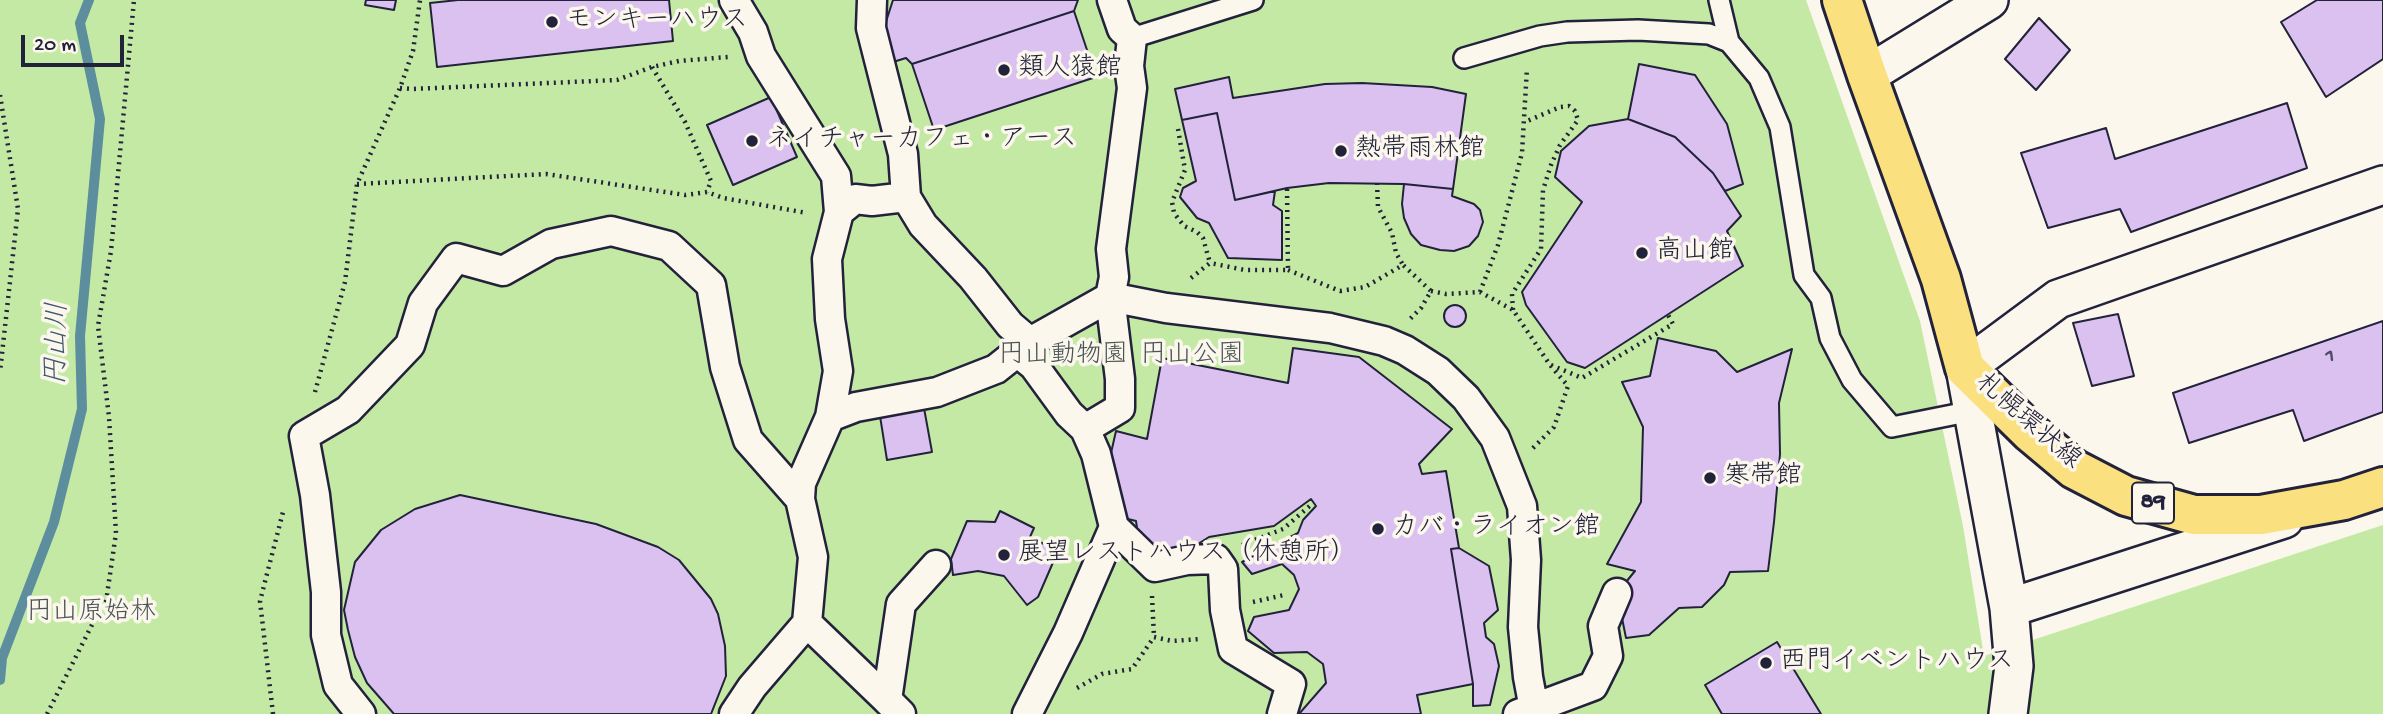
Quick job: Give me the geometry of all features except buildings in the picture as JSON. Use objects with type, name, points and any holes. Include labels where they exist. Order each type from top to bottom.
[{"type":"main road","name":"札幌環状線","points":[[1842,0],[1941,279],[1965,368],[2031,433],[2074,469],[2126,496],[2194,515],[2260,515],[2344,499],[2383,487]]},
{"type":"street","points":[[734,0],[753,32],[761,56],[836,176],[839,212],[827,259],[830,318],[838,371],[830,417],[801,483],[800,499],[813,557],[807,623],[752,687],[734,714]]},
{"type":"street","points":[[872,0],[871,28],[903,153],[906,197],[923,225],[973,278],[1010,325],[1034,366],[1069,414],[1085,429],[1096,454],[1114,527],[1154,567],[1188,560],[1216,559],[1223,569],[1226,610],[1233,649],[1290,684],[1282,714]]},
{"type":"street","points":[[1085,429],[1120,408],[1110,297],[1114,277],[1111,249],[1132,88],[1129,66],[1132,38],[1122,29],[1111,0]]},
{"type":"street","points":[[1867,75],[1989,0]]},
{"type":"street","points":[[2008,714],[2014,666],[2009,608],[1965,368],[2058,299],[2383,185]]},
{"type":"street","points":[[839,212],[855,199],[873,201],[906,197]]},
{"type":"street","points":[[361,714],[338,685],[326,635],[326,592],[315,495],[303,436],[348,410],[410,345],[423,303],[456,258],[503,271],[551,244],[611,231],[669,246],[711,285],[724,367],[748,440],[800,499]]},
{"type":"street","points":[[830,417],[856,407],[937,392],[996,369],[1024,347],[1110,297],[1166,309],[1330,328],[1384,341],[1405,350],[1438,371],[1466,398],[1495,438],[1522,506],[1525,560],[1523,627],[1529,712],[1593,686],[1608,656],[1603,626],[1617,593]]},
{"type":"street","points":[[2009,608],[2344,499]]},
{"type":"street","points":[[1027,714],[1073,621],[1114,527]]},
{"type":"street","points":[[894,707],[901,604],[936,565]]},
{"type":"street","points":[[807,623],[894,707]]},
{"type":"lane","points":[[1132,38],[1252,0]]},
{"type":"lane","points":[[1719,0],[1729,42],[1759,78],[1780,127],[1804,275],[1821,298],[1830,338],[1852,380],[1892,427],[1972,411]]},
{"type":"lane","points":[[1464,58],[1540,36],[1567,32],[1638,30],[1709,34],[1729,42]]},
{"type":"path","points":[[47,714],[107,595],[116,533],[109,417],[97,326],[111,251],[134,0]]},
{"type":"path","points":[[303,436],[345,282],[357,184],[400,88],[413,51],[420,0]]},
{"type":"path","points":[[1480,292],[1491,266],[1522,153],[1527,65],[1540,36]]},
{"type":"path","points":[[400,88],[617,80],[652,67],[679,61],[761,56]]},
{"type":"path","points":[[652,67],[685,122],[711,181],[707,192]]},
{"type":"path","points":[[0,95],[18,209],[0,372]]},
{"type":"path","points":[[1513,310],[1512,293],[1541,249],[1543,190],[1551,164],[1560,145],[1578,120],[1575,111],[1569,106],[1560,107],[1525,122]]},
{"type":"path","points":[[1178,129],[1185,170],[1172,202],[1174,213],[1184,226],[1203,237],[1210,263]]},
{"type":"path","points":[[357,184],[545,174],[685,195],[707,192],[723,198],[816,215],[839,212]]},
{"type":"path","points":[[1377,183],[1378,207],[1392,233],[1396,253],[1403,265],[1431,291],[1446,294],[1480,292],[1513,310],[1550,365],[1568,386],[1554,426],[1534,448],[1507,465]]},
{"type":"path","points":[[1287,188],[1288,270]]},
{"type":"path","points":[[1166,309],[1190,279],[1210,263],[1245,270],[1288,270],[1339,291],[1365,287],[1403,265]]},
{"type":"path","points":[[1384,341],[1421,308],[1431,291]]},
{"type":"path","points":[[1550,365],[1582,378],[1673,324],[1668,315]]},
{"type":"path","points":[[1216,559],[1242,545],[1283,529],[1312,504]]},
{"type":"path","points":[[273,714],[260,601],[284,509]]},
{"type":"path","points":[[1073,696],[1077,687],[1102,674],[1132,669],[1154,637],[1151,586],[1154,567]]},
{"type":"path","points":[[1154,637],[1172,641],[1209,637],[1233,649]]},
{"type":"green space","name":"円山動物園","points":[[0,0],[1806,0],[1920,321],[1963,526],[1984,656],[2383,525],[2383,714],[0,714]]},
{"type":"waterway","name":"円山川","points":[[0,680],[2,658],[54,522],[82,409],[80,336],[100,119],[80,23],[89,0]]},
{"type":"place","name":"モンキーハウス","points":[[552,22]]},
{"type":"place","name":"類人猿館","points":[[1004,70]]},
{"type":"place","name":"ネイチャーカフェ・アース","points":[[752,141]]},
{"type":"place","name":"熱帯雨林館","points":[[1341,151]]},
{"type":"place","name":"高山館","points":[[1642,253]]},
{"type":"place","name":"寒帯館","points":[[1710,478]]},
{"type":"place","name":"カバ・ライオン館","points":[[1378,529]]},
{"type":"place","name":"展望レストハウス（休憩所）","points":[[1004,555]]},
{"type":"place","name":"西門イベントハウス","points":[[1766,663]]},
{"type":"park label","name":"円山公園","points":[[1192,357]]},
{"type":"park label","name":"円山原始林","points":[[91,614]]}]
